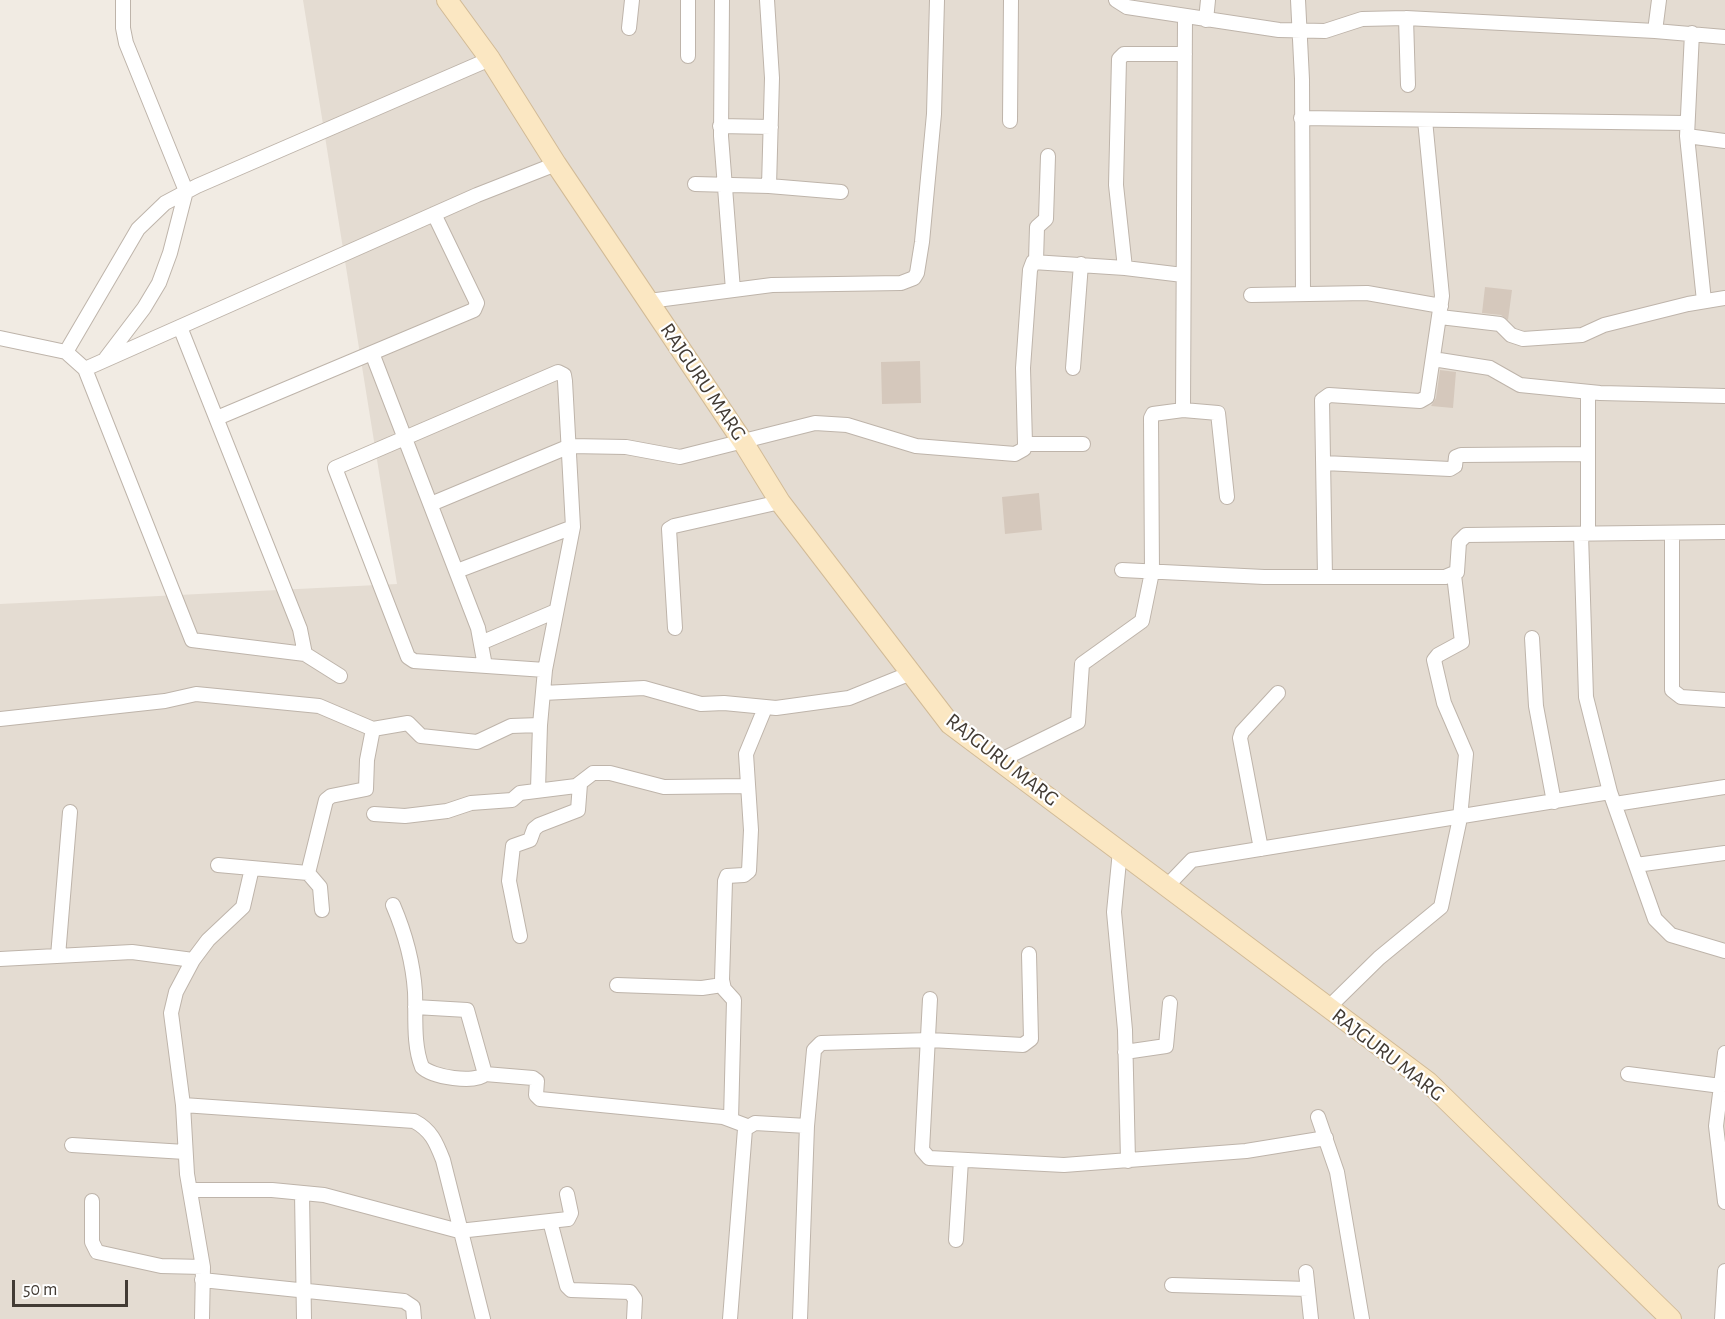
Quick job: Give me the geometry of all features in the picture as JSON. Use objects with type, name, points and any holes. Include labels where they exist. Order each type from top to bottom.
[{"type":"street","points":[[105,360],[144,308],[159,283],[170,254],[186,191],[126,43],[123,28],[123,0]]},
{"type":"street","name":"RAJGURU MARG","points":[[447,0],[490,59],[556,164],[743,442],[780,502],[950,724],[1428,1082],[1671,1319]]},
{"type":"street","points":[[629,28],[632,0]]},
{"type":"street","points":[[688,0],[688,56]]},
{"type":"street","points":[[722,0],[720,126],[733,290]]},
{"type":"street","points":[[767,0],[772,78],[769,186]]},
{"type":"street","points":[[649,301],[786,285],[901,283],[914,278],[917,273],[922,242],[933,137],[937,0]]},
{"type":"street","points":[[1010,121],[1011,0]]},
{"type":"street","points":[[1206,20],[1208,0]]},
{"type":"street","points":[[1298,0],[1302,68],[1303,293]]},
{"type":"street","points":[[1655,31],[1659,0]]},
{"type":"street","points":[[1124,2],[1206,20],[1299,31],[1325,31],[1362,19],[1406,18],[1692,33],[1725,37]]},
{"type":"street","points":[[1183,410],[1185,16]]},
{"type":"street","points":[[1406,18],[1408,85]]},
{"type":"street","points":[[1692,33],[1687,130],[1704,301]]},
{"type":"street","points":[[1125,268],[1116,184],[1119,58],[1124,54],[1185,54]]},
{"type":"street","points":[[66,352],[138,229],[165,203],[186,191],[490,59]]},
{"type":"street","points":[[1301,118],[1425,120],[1687,130],[1725,141]]},
{"type":"street","points":[[1325,577],[1323,398],[1329,395],[1424,400],[1427,397],[1441,311],[1425,120]]},
{"type":"street","points":[[720,126],[771,127]]},
{"type":"street","points":[[431,504],[570,446],[626,447],[680,457],[803,425],[826,423],[847,425],[927,447],[1015,454],[1024,449],[1023,368],[1030,270],[1036,261],[1037,227],[1046,219],[1048,156]]},
{"type":"street","points":[[85,369],[434,214],[556,164]]},
{"type":"street","points":[[695,184],[769,186],[840,192]]},
{"type":"street","points":[[217,418],[477,307],[434,214]]},
{"type":"street","points":[[1036,261],[1183,274]]},
{"type":"street","points":[[1072,368],[1081,264]]},
{"type":"street","points":[[1251,295],[1368,292],[1500,324],[1511,335],[1523,339],[1582,335],[1604,325],[1725,298]]},
{"type":"street","points":[[180,327],[300,628],[305,654]]},
{"type":"street","points":[[0,338],[66,352],[85,369],[192,639],[305,654],[340,676]]},
{"type":"street","points":[[372,353],[483,642],[484,666]]},
{"type":"street","points":[[1434,359],[1490,368],[1520,385],[1588,392],[1725,396]]},
{"type":"street","points":[[538,789],[545,669],[573,527],[565,381],[564,375],[558,372],[406,438],[337,465],[334,474],[408,657],[414,661],[545,669]]},
{"type":"street","points":[[1588,392],[1584,534],[1586,697],[1612,798],[1655,919],[1671,935],[1725,951]]},
{"type":"street","points":[[999,761],[1078,722],[1082,664],[1142,621],[1152,572],[1151,418],[1158,412],[1183,410],[1218,413],[1227,497]]},
{"type":"street","points":[[1025,444],[1083,444]]},
{"type":"street","points":[[1324,463],[1450,469],[1455,466],[1456,457],[1461,455],[1588,454]]},
{"type":"street","points":[[675,628],[669,529],[780,502]]},
{"type":"street","points":[[457,571],[573,527]]},
{"type":"street","points":[[1328,1008],[1379,958],[1441,907],[1460,818],[1466,754],[1444,703],[1434,660],[1438,654],[1462,642],[1454,575],[1457,572],[1459,542],[1466,535],[1725,532]]},
{"type":"street","points":[[1672,533],[1672,690],[1681,698],[1725,700]]},
{"type":"street","points":[[1122,570],[1325,577],[1454,575]]},
{"type":"street","points":[[483,642],[556,611]]},
{"type":"street","points":[[1532,638],[1536,706],[1554,802]]},
{"type":"street","points":[[543,693],[644,688],[701,704],[724,703],[765,708],[849,698],[911,673]]},
{"type":"street","points":[[1261,849],[1240,748],[1240,738],[1242,732],[1278,693]]},
{"type":"street","points":[[0,719],[165,701],[196,694],[319,706],[373,729],[408,723],[422,736],[477,742],[511,726],[540,725]]},
{"type":"street","points":[[731,1120],[734,1000],[722,985],[725,878],[749,872],[751,830],[746,786],[746,754],[765,708]]},
{"type":"street","points":[[308,873],[326,800],[331,796],[366,789],[367,760],[373,729]]},
{"type":"street","points":[[520,936],[509,881],[513,846],[530,840],[534,829],[539,825],[578,810],[580,784],[587,775],[601,772],[664,787],[746,786]]},
{"type":"street","points":[[374,814],[405,816],[447,811],[471,803],[512,800],[520,793],[538,789],[580,784]]},
{"type":"street","points":[[1167,886],[1192,860],[1554,802],[1725,787]]},
{"type":"street","points":[[58,956],[69,812]]},
{"type":"street","points":[[1120,851],[1114,892],[1114,912],[1125,1052],[1128,1161]]},
{"type":"street","points":[[1636,865],[1725,853]]},
{"type":"street","points":[[218,865],[308,873],[320,887],[322,910]]},
{"type":"street","points":[[202,1319],[202,1273],[189,1190],[183,1105],[171,1012],[176,992],[193,960],[208,940],[243,907],[252,868]]},
{"type":"street","points":[[393,905],[406,938],[413,973],[420,1063],[425,1070],[440,1076],[475,1079],[485,1074],[533,1078],[537,1081],[536,1095],[540,1099],[731,1120],[747,1126],[755,1123],[807,1126]]},
{"type":"street","points":[[0,959],[132,952],[193,960]]},
{"type":"street","points":[[800,1319],[807,1126],[814,1050],[817,1045],[930,1040],[1023,1045],[1028,1043],[1029,954]]},
{"type":"street","points":[[617,985],[702,988],[722,985]]},
{"type":"street","points":[[930,999],[930,1040],[922,1150],[929,1158],[1064,1165],[1246,1151],[1326,1138]]},
{"type":"street","points":[[1125,1052],[1166,1046],[1169,1043],[1170,1002]]},
{"type":"street","points":[[415,1007],[468,1011],[485,1074]]},
{"type":"street","points":[[1725,1053],[1716,1126],[1725,1202]]},
{"type":"street","points":[[1628,1074],[1721,1086]]},
{"type":"street","points":[[183,1105],[414,1121],[426,1128],[434,1138],[443,1160],[459,1231],[483,1319]]},
{"type":"street","points":[[1318,1117],[1337,1172],[1362,1319]]},
{"type":"street","points":[[730,1319],[747,1126]]},
{"type":"street","points":[[72,1145],[186,1152]]},
{"type":"street","points":[[956,1240],[961,1160]]},
{"type":"street","points":[[189,1190],[302,1192],[335,1198],[459,1231],[550,1221],[570,1216],[567,1194]]},
{"type":"street","points":[[302,1192],[304,1319]]},
{"type":"street","points":[[92,1201],[92,1242],[97,1251],[150,1265],[303,1291],[404,1301],[413,1307],[414,1319]]},
{"type":"street","points":[[550,1221],[567,1286],[571,1290],[630,1292],[635,1299],[634,1319]]},
{"type":"street","points":[[1722,1319],[1725,1271]]},
{"type":"street","points":[[1306,1272],[1311,1319]]},
{"type":"street","points":[[1172,1284],[1308,1289]]},
{"type":"shaded area","points":[[303,0],[1725,0],[1725,1319],[0,1319],[0,604],[397,584]]},
{"type":"building","points":[[1485,287],[1512,290],[1508,320],[1501,315],[1482,313]]},
{"type":"building","points":[[920,361],[921,403],[882,404],[881,362]]},
{"type":"building","points":[[1440,370],[1456,372],[1453,408],[1431,406],[1436,398]]},
{"type":"building","points":[[1039,493],[1042,530],[1005,534],[1002,497]]}]
